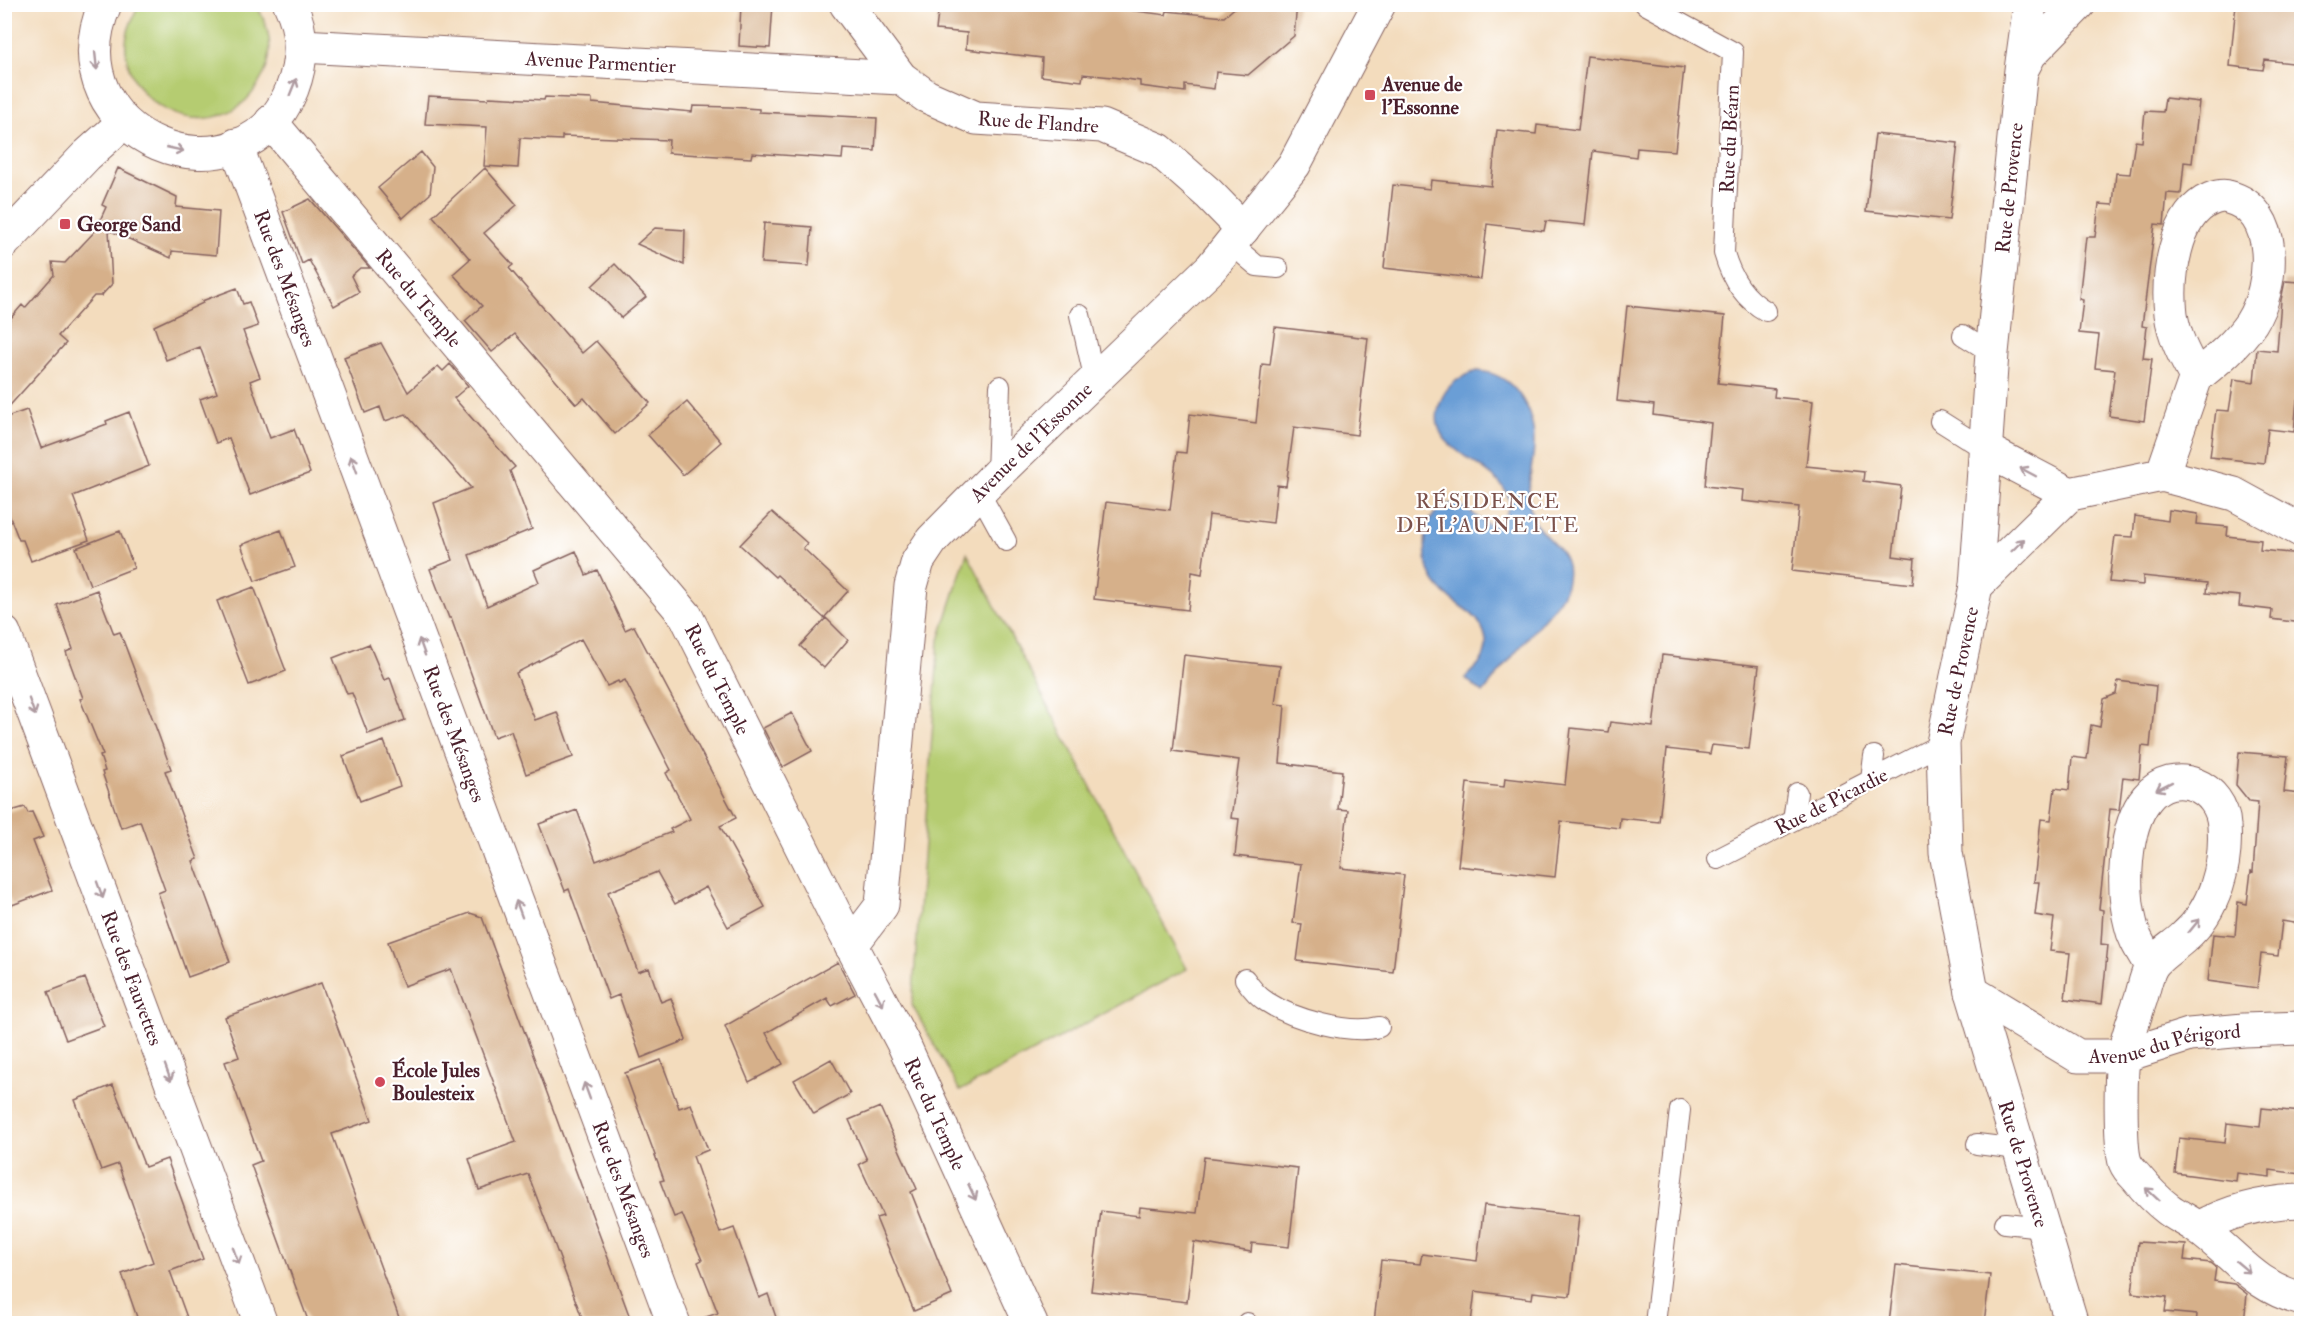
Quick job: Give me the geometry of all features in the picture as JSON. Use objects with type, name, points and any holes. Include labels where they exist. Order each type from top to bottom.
[{"type":"street","points":[[105,4],[95,41],[97,67],[104,93],[113,108],[137,133],[168,148],[202,153],[236,145],[255,135],[282,109],[293,87],[300,62],[299,28],[290,4]]},
{"type":"street","name":"Rue de Flandre","points":[[846,4],[901,78],[926,96],[976,118],[1102,126],[1159,150],[1209,194],[1237,237]]},
{"type":"street","name":"Avenue de l'Essonne","points":[[851,946],[882,905],[911,586],[918,561],[933,540],[988,483],[1211,268],[1237,237],[1294,165],[1379,4]]},
{"type":"street","name":"Rue de Provence","points":[[2030,4],[2021,70],[1992,353],[1976,586],[1943,743],[1946,854],[1972,992],[2072,1323]]},
{"type":"street","points":[[2021,70],[2037,46],[2079,4]]},
{"type":"street","name":"Avenue Parmentier","points":[[301,46],[901,78]]},
{"type":"street","points":[[4,242],[86,156],[124,122]]},
{"type":"street","name":"Rue du Temple","points":[[271,122],[686,616],[851,946],[904,1045],[1031,1323]]},
{"type":"street","name":"Rue des Mésanges","points":[[236,145],[674,1323]]},
{"type":"street","points":[[2162,475],[2196,377],[2231,349],[2252,321],[2267,277],[2268,240],[2262,224],[2249,208],[2227,196],[2203,203],[2191,214],[2178,242],[2170,280],[2172,316],[2181,348],[2196,377]]},
{"type":"street","points":[[1986,450],[2070,494]]},
{"type":"street","points":[[1976,586],[2070,494],[2162,475],[2234,494],[2301,531]]},
{"type":"street","name":"Rue des Fauvettes","points":[[4,633],[261,1323]]},
{"type":"street","points":[[2151,966],[2131,928],[2125,876],[2129,844],[2139,809],[2147,797],[2159,787],[2179,781],[2198,786],[2210,793],[2218,802],[2223,813],[2224,856],[2217,887],[2200,919],[2185,937],[2151,966],[2123,1056],[2122,1127],[2125,1164],[2145,1188],[2169,1210],[2199,1228],[2257,1279],[2278,1291],[2301,1299]]},
{"type":"street","name":"Avenue du Périgord","points":[[1972,992],[2078,1056],[2123,1056],[2189,1035],[2301,1028]]},
{"type":"street","points":[[2199,1228],[2213,1220],[2253,1207],[2273,1202],[2301,1201]]},
{"type":"lane","name":"Rue du Béarn","points":[[1645,4],[1738,49],[1724,253],[1727,266],[1742,292],[1766,311]]},
{"type":"lane","points":[[1237,237],[1257,266],[1278,268]]},
{"type":"lane","points":[[1080,315],[1095,381]]},
{"type":"lane","points":[[1963,335],[1992,353]]},
{"type":"lane","points":[[1000,386],[988,483],[1006,541]]},
{"type":"lane","points":[[1940,421],[1986,450]]},
{"type":"lane","name":"Rue de Picardie","points":[[1718,859],[1943,743]]},
{"type":"lane","points":[[1871,780],[1874,756]]},
{"type":"lane","points":[[1793,820],[1797,793]]},
{"type":"lane","points":[[1245,979],[1269,1004],[1297,1016],[1355,1029],[1379,1027]]},
{"type":"lane","points":[[1655,1323],[1680,1110]]},
{"type":"lane","points":[[1977,1144],[2019,1149]]},
{"type":"lane","points":[[2005,1223],[2042,1227]]},
{"type":"green space","points":[[139,5],[256,5],[267,30],[270,47],[267,65],[254,92],[239,106],[222,115],[203,119],[185,117],[168,111],[152,101],[139,87],[130,71],[126,52],[127,34]]},
{"type":"green space","points":[[967,553],[1187,969],[960,1091],[912,1005],[939,640]]},
{"type":"water","points":[[1477,371],[1502,378],[1512,386],[1526,407],[1531,419],[1534,446],[1529,489],[1532,514],[1543,533],[1563,555],[1568,575],[1565,589],[1558,602],[1483,693],[1465,678],[1484,654],[1486,639],[1484,632],[1476,619],[1447,596],[1433,579],[1426,560],[1425,546],[1428,525],[1439,509],[1450,504],[1460,506],[1487,524],[1495,525],[1502,519],[1510,503],[1504,488],[1493,477],[1452,446],[1442,435],[1437,420],[1440,403],[1446,391],[1459,379]]},
{"type":"building","points":[[741,4],[773,4],[770,48],[739,46]]},
{"type":"building","points":[[939,4],[1083,4],[1166,15],[1167,11],[1224,17],[1239,4],[1297,4],[1294,36],[1248,75],[1216,72],[1214,89],[1185,85],[1185,92],[1140,86],[1140,81],[1112,77],[1083,74],[1082,81],[1041,76],[1042,58],[966,49],[967,33],[936,30]]},
{"type":"building","points":[[2236,4],[2301,4],[2301,64],[2265,60],[2263,70],[2230,66]]},
{"type":"building","points":[[1587,56],[1684,68],[1675,151],[1637,148],[1636,157],[1593,151],[1585,225],[1546,221],[1544,231],[1487,224],[1481,279],[1384,268],[1393,185],[1430,189],[1431,180],[1491,186],[1497,130],[1536,134],[1537,125],[1578,130]]},
{"type":"building","points":[[428,96],[488,99],[489,97],[544,100],[545,97],[592,99],[592,103],[692,112],[693,106],[730,107],[759,109],[759,112],[877,118],[875,151],[843,149],[842,159],[752,153],[751,158],[668,153],[669,140],[562,136],[562,140],[520,138],[518,168],[484,166],[487,127],[425,124]]},
{"type":"building","points":[[2165,98],[2199,102],[2192,163],[2184,162],[2181,194],[2167,193],[2164,225],[2155,224],[2142,326],[2147,327],[2143,358],[2152,359],[2144,421],[2109,416],[2115,370],[2095,368],[2099,335],[2079,333],[2083,300],[2079,299],[2086,237],[2095,237],[2099,204],[2113,205],[2116,173],[2130,174],[2135,141],[2142,142],[2145,111],[2163,112]]},
{"type":"building","points":[[1875,134],[1958,143],[1949,220],[1866,211]]},
{"type":"building","points":[[421,152],[433,167],[430,194],[403,218],[378,188]]},
{"type":"building","points":[[118,168],[177,197],[176,207],[219,211],[216,255],[172,251],[171,258],[109,230],[112,284],[101,296],[94,296],[58,336],[66,343],[4,412],[4,326],[22,305],[25,308],[54,275],[52,262],[65,263],[100,226],[98,225],[106,207],[102,205]]},
{"type":"building","points":[[485,168],[517,205],[484,233],[513,265],[509,268],[582,353],[596,341],[650,403],[615,434],[584,398],[576,404],[515,334],[492,352],[465,321],[482,306],[453,274],[470,259],[433,216]]},
{"type":"building","points":[[310,199],[370,268],[360,268],[351,276],[359,292],[334,306],[309,260],[302,264],[283,212]]},
{"type":"building","points":[[764,223],[812,227],[809,266],[761,263]]},
{"type":"building","points":[[655,228],[685,230],[684,265],[637,244]]},
{"type":"building","points":[[615,264],[646,297],[621,318],[592,286]]},
{"type":"building","points":[[2285,281],[2301,282],[2301,385],[2294,432],[2268,429],[2264,463],[2210,457],[2216,410],[2229,411],[2234,379],[2254,382],[2257,349],[2277,351],[2281,300]]},
{"type":"building","points":[[237,288],[243,304],[249,302],[258,326],[243,331],[260,377],[250,381],[270,438],[294,429],[310,473],[250,495],[229,438],[216,443],[200,399],[217,393],[200,347],[166,360],[154,326],[203,303],[202,301]]},
{"type":"building","points":[[1627,306],[1725,316],[1718,383],[1775,389],[1774,397],[1813,401],[1806,466],[1864,472],[1863,481],[1901,486],[1893,556],[1915,559],[1913,584],[1792,571],[1799,507],[1742,501],[1743,490],[1705,486],[1711,423],[1653,415],[1654,405],[1617,401]]},
{"type":"building","points":[[1275,327],[1368,338],[1357,435],[1294,427],[1286,486],[1277,485],[1273,523],[1209,515],[1202,574],[1192,572],[1188,610],[1094,599],[1106,502],[1170,510],[1177,452],[1186,453],[1190,414],[1256,423],[1262,364],[1270,365]]},
{"type":"building","points":[[381,343],[408,392],[438,366],[443,371],[450,364],[468,386],[454,398],[515,467],[510,471],[532,529],[469,555],[487,606],[539,582],[534,570],[576,551],[586,575],[597,570],[625,630],[634,626],[736,818],[720,826],[765,907],[728,927],[706,887],[675,904],[657,872],[608,892],[638,972],[649,968],[661,1002],[671,998],[686,1040],[641,1058],[619,995],[609,999],[569,889],[565,891],[539,824],[577,810],[596,861],[672,832],[670,829],[690,819],[666,773],[671,770],[625,680],[607,686],[581,639],[516,673],[535,720],[557,712],[573,757],[526,774],[511,731],[494,737],[451,618],[449,618],[430,569],[453,560],[434,503],[471,488],[406,414],[385,421],[380,407],[365,413],[344,357]]},
{"type":"building","points":[[687,402],[721,442],[683,475],[648,435]]},
{"type":"building","points":[[27,410],[41,448],[107,424],[106,421],[129,412],[149,466],[73,496],[89,540],[31,561],[23,540],[19,540],[4,502],[4,418]]},
{"type":"building","points":[[2169,510],[2198,514],[2197,524],[2228,527],[2227,536],[2261,540],[2260,550],[2301,554],[2301,623],[2271,619],[2272,610],[2239,606],[2240,596],[2206,593],[2207,583],[2143,576],[2143,585],[2109,582],[2115,536],[2133,537],[2135,516],[2168,521]]},
{"type":"building","points":[[772,512],[807,543],[803,548],[848,591],[824,618],[740,545]]},
{"type":"building","points":[[281,530],[295,567],[255,581],[241,545]]},
{"type":"building","points":[[120,531],[134,568],[90,585],[76,548]]},
{"type":"building","points":[[254,587],[286,671],[249,685],[217,601]]},
{"type":"building","points":[[97,590],[114,634],[120,632],[171,769],[165,771],[198,859],[193,861],[230,962],[188,977],[158,893],[165,890],[140,821],[121,828],[102,772],[105,771],[100,756],[103,755],[80,699],[83,698],[66,652],[73,649],[57,605]]},
{"type":"building","points":[[826,618],[848,640],[824,668],[800,646]]},
{"type":"building","points":[[369,644],[384,680],[390,678],[405,720],[368,734],[352,693],[347,694],[333,658]]},
{"type":"building","points":[[1184,655],[1280,666],[1275,704],[1285,705],[1280,763],[1342,771],[1338,809],[1348,810],[1341,868],[1404,875],[1393,972],[1297,961],[1302,924],[1293,923],[1301,864],[1235,856],[1239,819],[1231,818],[1239,760],[1173,751]]},
{"type":"building","points":[[1662,655],[1759,666],[1749,749],[1712,745],[1710,754],[1667,749],[1659,822],[1620,818],[1619,828],[1561,821],[1555,877],[1458,866],[1467,783],[1504,787],[1505,778],[1565,785],[1571,728],[1608,732],[1610,722],[1653,727]]},
{"type":"building","points":[[2118,681],[2156,686],[2150,747],[2142,746],[2139,779],[2123,777],[2119,810],[2110,809],[2099,909],[2103,910],[2101,944],[2108,945],[2102,1004],[2065,999],[2070,953],[2050,951],[2054,918],[2035,915],[2039,882],[2034,882],[2041,819],[2051,820],[2055,788],[2069,790],[2072,757],[2087,759],[2091,725],[2100,727],[2104,699],[2116,694]]},
{"type":"building","points":[[792,713],[812,751],[783,767],[763,728]]},
{"type":"building","points":[[384,741],[400,786],[360,801],[343,756]]},
{"type":"building","points":[[2239,752],[2288,756],[2284,792],[2301,794],[2301,924],[2282,921],[2278,956],[2261,954],[2257,988],[2208,981],[2213,934],[2235,936],[2238,902],[2247,904],[2251,871],[2253,872],[2258,802],[2249,801],[2236,785]]},
{"type":"building","points":[[25,807],[28,813],[32,812],[43,837],[33,841],[52,890],[12,905],[4,887],[4,813]]},
{"type":"building","points":[[470,913],[482,917],[632,1323],[584,1323],[528,1174],[479,1190],[469,1159],[516,1142],[451,969],[404,986],[388,942]]},
{"type":"building","points":[[838,962],[855,994],[832,1006],[827,998],[766,1033],[783,1064],[749,1082],[725,1026]]},
{"type":"building","points":[[85,978],[104,1026],[66,1040],[48,992]]},
{"type":"building","points":[[321,983],[372,1120],[332,1134],[401,1323],[309,1323],[251,1165],[261,1161],[225,1062],[239,1057],[225,1017]]},
{"type":"building","points":[[831,1059],[850,1094],[814,1114],[794,1080]]},
{"type":"building","points":[[661,1060],[679,1108],[691,1104],[708,1150],[693,1156],[720,1233],[734,1228],[759,1298],[768,1294],[778,1323],[697,1323],[697,1320],[718,1313],[698,1262],[702,1260],[682,1214],[674,1217],[660,1181],[664,1180],[625,1073]]},
{"type":"building","points":[[113,1085],[145,1167],[167,1159],[203,1259],[170,1271],[189,1323],[139,1323],[122,1274],[153,1262],[118,1164],[101,1170],[75,1100]]},
{"type":"building","points":[[880,1107],[917,1189],[911,1192],[952,1295],[914,1311],[876,1218],[883,1216],[859,1164],[867,1160],[849,1120]]},
{"type":"building","points":[[2262,1108],[2301,1112],[2301,1174],[2270,1170],[2270,1177],[2237,1173],[2236,1181],[2175,1173],[2179,1138],[2225,1143],[2227,1123],[2260,1127]]},
{"type":"building","points":[[1204,1157],[1298,1168],[1289,1247],[1252,1243],[1251,1252],[1194,1242],[1187,1302],[1091,1291],[1101,1211],[1139,1216],[1140,1207],[1197,1213]]},
{"type":"building","points":[[1484,1205],[1579,1216],[1570,1296],[1533,1292],[1532,1299],[1475,1291],[1471,1323],[1374,1323],[1381,1260],[1420,1264],[1422,1254],[1477,1261]]},
{"type":"building","points":[[2138,1242],[2186,1245],[2184,1260],[2211,1263],[2216,1267],[2214,1281],[2234,1284],[2247,1294],[2244,1323],[2196,1323],[2197,1315],[2165,1312],[2167,1297],[2132,1293]]},
{"type":"building","points":[[1896,1265],[1990,1275],[1984,1323],[1889,1323]]},
{"type":"place","name":"Avenue de l'Essonne","points":[[1370,95]]},
{"type":"place","name":"George Sand","points":[[65,224]]},
{"type":"place","name":"École Jules Boulesteix","points":[[380,1082]]},
{"type":"district","name":"RÉSIDENCE DE L'AUNETTE","points":[[1488,513]]}]
